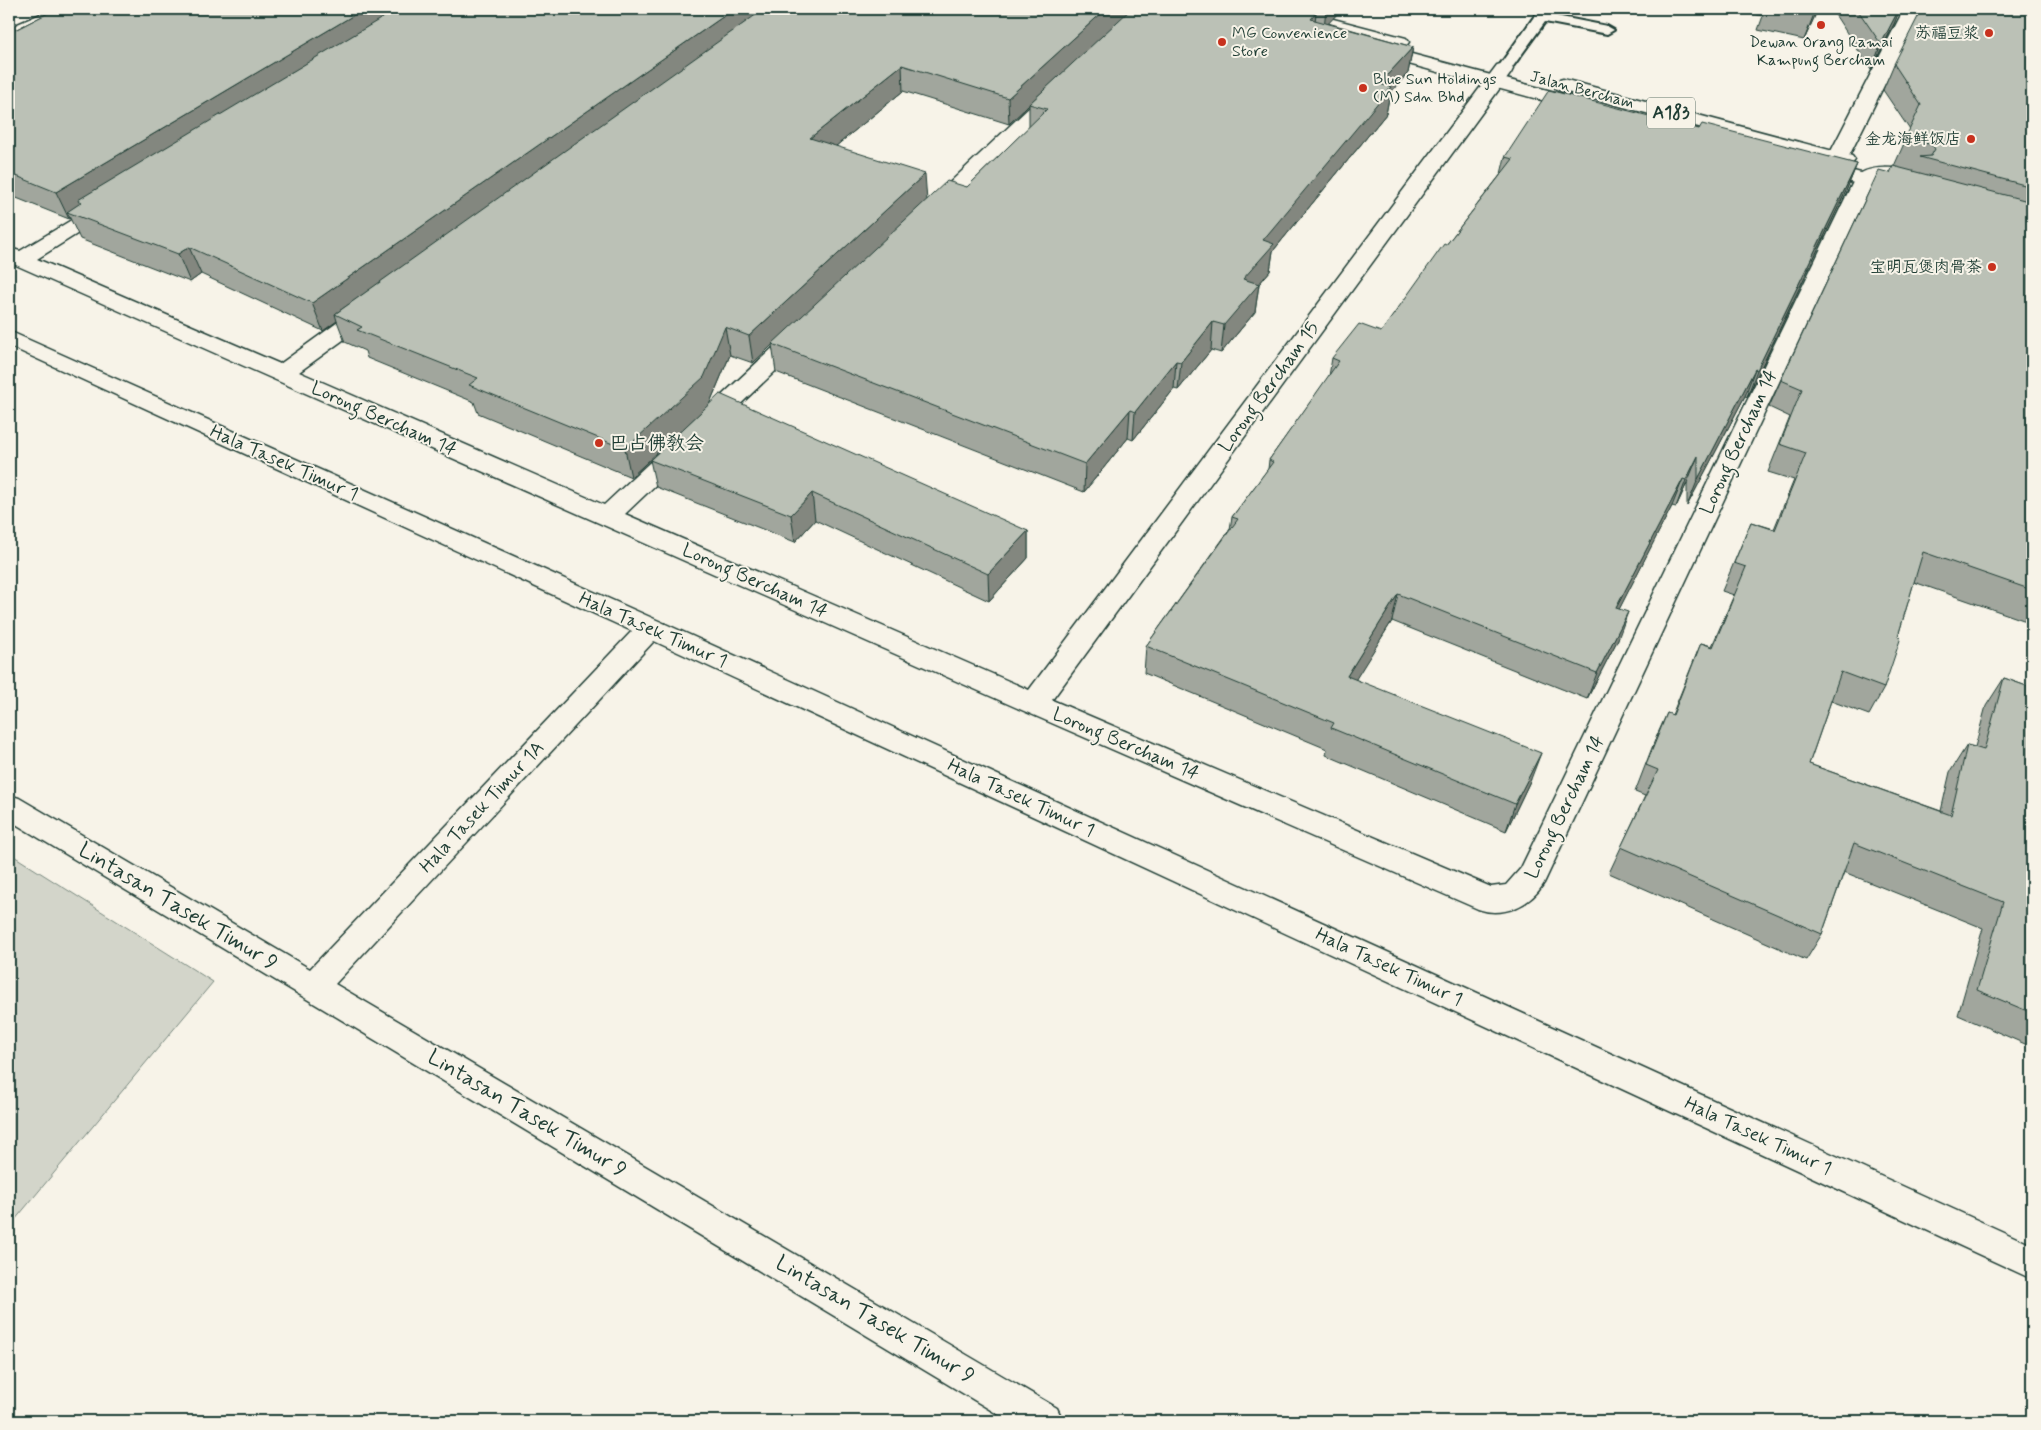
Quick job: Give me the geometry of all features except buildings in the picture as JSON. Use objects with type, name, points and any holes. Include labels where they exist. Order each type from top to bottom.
[{"type":"street","points":[[9,21],[33,9]]},
{"type":"street","points":[[1798,163],[1833,163],[1838,158],[1913,9]]},
{"type":"street","name":"Jalan Bercham","points":[[1270,14],[1499,75],[1838,158],[1924,186],[1864,180],[1798,163],[1499,75]]},
{"type":"street","name":"Lorong Bercham 15","points":[[1034,704],[1499,75]]},
{"type":"street","points":[[920,222],[1072,77]]},
{"type":"street","points":[[1838,158],[1864,180]]},
{"type":"street","name":"Lorong Bercham 14","points":[[15,257],[1034,704],[1464,891],[1489,900],[1512,898],[1525,890],[1864,180]]},
{"type":"street","points":[[15,257],[124,197]]},
{"type":"street","points":[[282,374],[386,298]]},
{"type":"street","points":[[607,517],[818,318]]},
{"type":"street","name":"Hala Tasek Timur 1","points":[[9,338],[650,628],[2032,1262]]},
{"type":"street","name":"Hala Tasek Timur 1A","points":[[313,986],[650,628]]},
{"type":"street","name":"Lintasan Tasek Timur 9","points":[[9,806],[1044,1421]]},
{"type":"lane","points":[[1499,75],[1541,17],[1607,30]]},
{"type":"shaded area","points":[[9,853],[213,982],[9,1227]]},
{"type":"place","name":"Dewan Orang Ramai Kampung Bercham","points":[[1821,25]]},
{"type":"place","name":"苏福豆浆","points":[[1989,33]]},
{"type":"place","name":"MG Convenience Store","points":[[1222,42]]},
{"type":"place","name":"Blue Sun Holdings (M) Sdn Bhd","points":[[1363,88]]},
{"type":"place","name":"金龙海鲜饭店","points":[[1971,139]]},
{"type":"place","name":"宝明瓦煲肉骨茶","points":[[1992,267]]},
{"type":"place","name":"巴占佛教会","points":[[599,443]]}]
